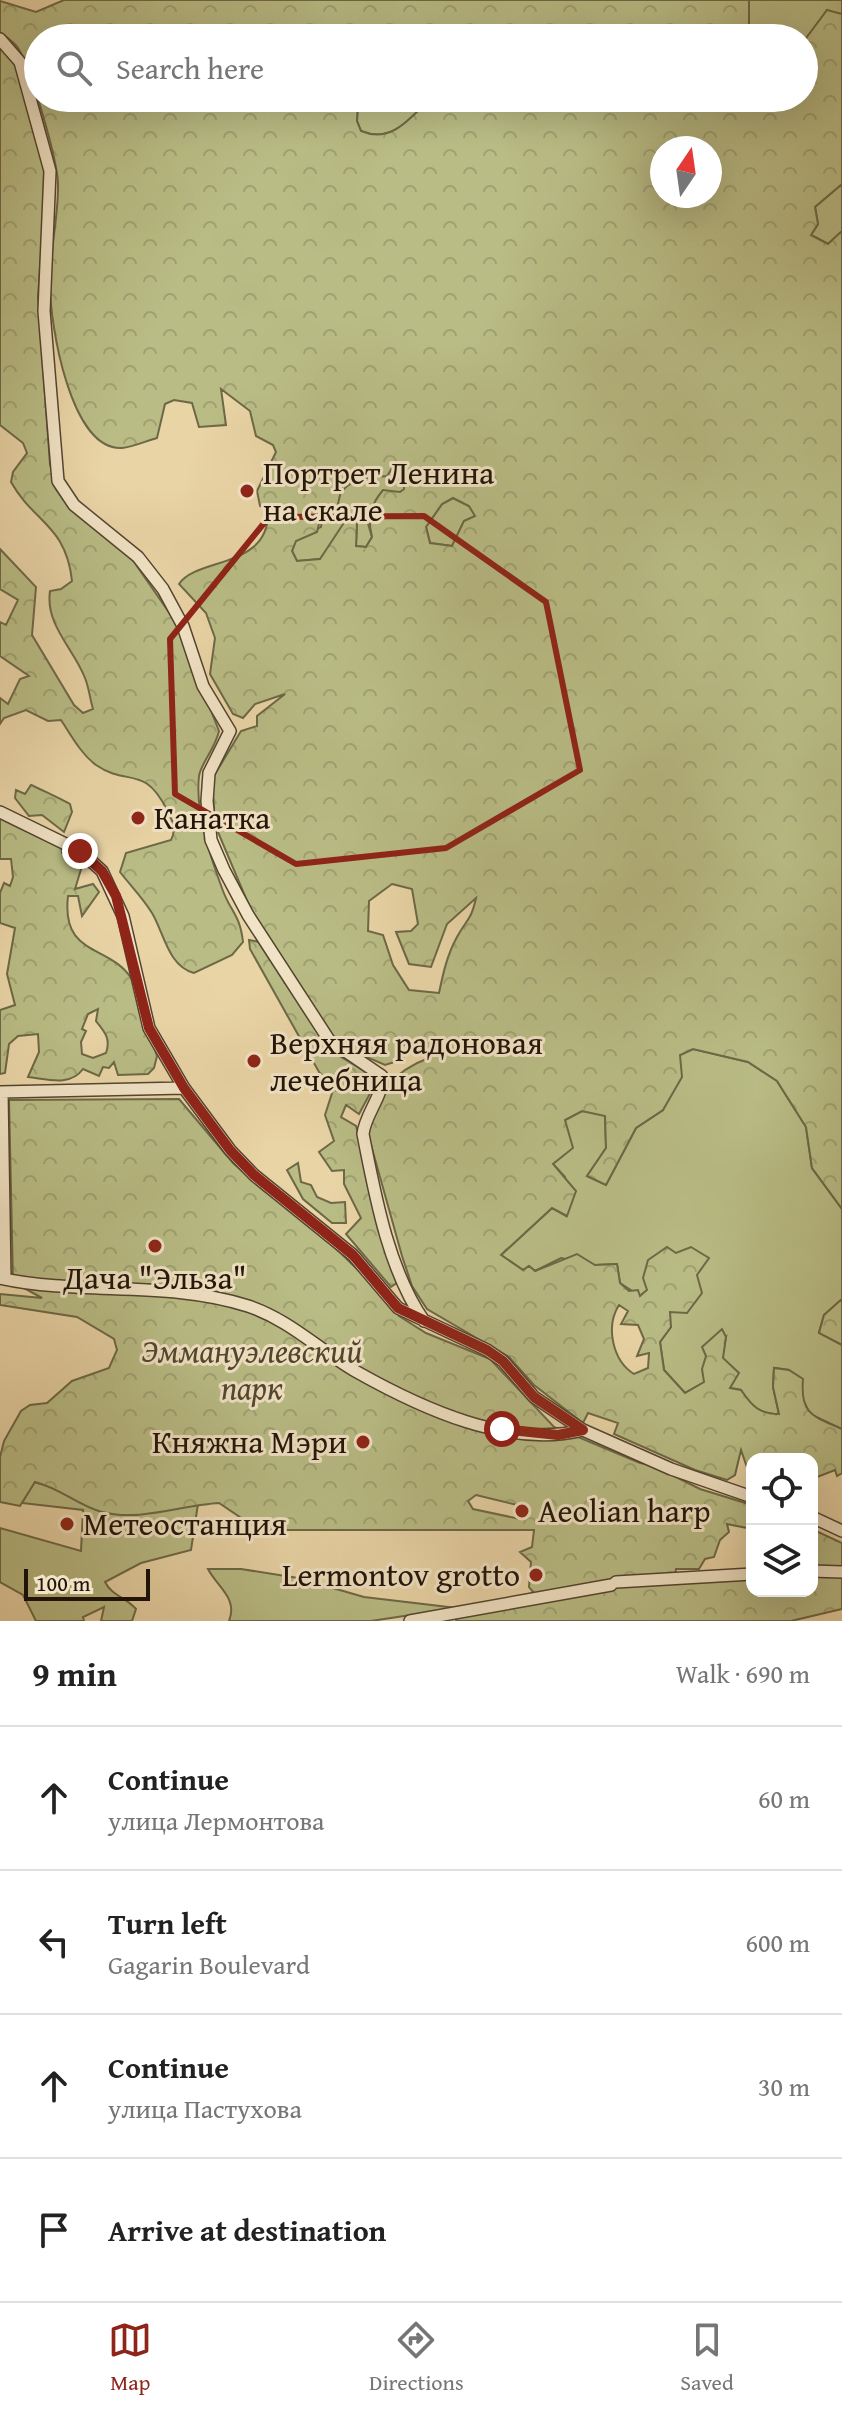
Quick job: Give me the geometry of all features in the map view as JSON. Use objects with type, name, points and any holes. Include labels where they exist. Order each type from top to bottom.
[{"type":"street","points":[[0,39],[20,62],[24,77]]},
{"type":"street","points":[[34,112],[50,171],[44,311],[58,481],[74,505],[138,557],[163,589],[183,626],[203,686],[230,731],[209,773],[207,801],[211,840],[233,891],[329,1040],[351,1059],[376,1069],[382,1076],[383,1084],[365,1118],[363,1134],[398,1270],[412,1304],[424,1321]]},
{"type":"street","points":[[0,812],[80,851],[108,881],[123,916],[149,1028],[184,1088],[230,1150],[254,1175],[353,1255],[398,1308],[495,1356],[534,1397],[583,1430],[671,1469],[746,1495]]},
{"type":"street","points":[[184,1088],[1,1092],[2,1278],[193,1293],[247,1306],[307,1335],[356,1371],[420,1402],[471,1421],[518,1433],[558,1435],[583,1430]]},
{"type":"street","points":[[818,1518],[842,1524]]},
{"type":"street","points":[[818,1519],[842,1531]]},
{"type":"street","points":[[818,1571],[842,1572]]},
{"type":"street","points":[[410,1621],[614,1584],[746,1574]]},
{"type":"highlighted area","points":[[424,516],[546,602],[580,770],[446,848],[296,864],[175,794],[170,639],[269,517]]},
{"type":"green space","points":[[64,0],[749,0],[749,24],[24,24],[24,61],[16,46],[0,32],[0,1],[36,12]]},
{"type":"green space","points":[[749,0],[842,0],[842,14],[827,11],[817,24],[749,24]]},
{"type":"green space","points":[[827,10],[842,14],[842,184],[815,207],[818,224],[811,235],[828,244],[842,231],[842,1209],[812,1168],[806,1127],[777,1081],[748,1062],[693,1049],[680,1055],[682,1077],[663,1110],[636,1128],[606,1185],[587,1176],[606,1148],[605,1116],[582,1111],[565,1120],[573,1148],[553,1164],[576,1191],[567,1216],[552,1208],[501,1255],[523,1270],[529,1266],[535,1271],[577,1254],[595,1265],[617,1264],[620,1283],[629,1291],[638,1290],[640,1296],[647,1290],[643,1278],[648,1260],[667,1247],[676,1253],[691,1247],[709,1258],[697,1275],[702,1293],[687,1313],[670,1312],[671,1327],[660,1342],[664,1370],[685,1393],[704,1382],[702,1369],[706,1356],[702,1347],[722,1329],[726,1337],[723,1358],[739,1373],[730,1388],[741,1390],[761,1411],[779,1414],[773,1387],[774,1368],[789,1370],[803,1379],[804,1400],[810,1413],[842,1429],[842,1473],[837,1476],[835,1470],[818,1477],[818,1453],[746,1453],[746,1465],[741,1450],[735,1475],[727,1480],[695,1470],[614,1434],[618,1423],[588,1413],[583,1423],[534,1385],[509,1357],[427,1309],[412,1286],[368,1134],[374,1108],[387,1087],[406,1070],[429,1058],[422,1039],[400,1046],[404,1059],[385,1065],[346,1048],[335,1039],[250,908],[215,825],[212,779],[241,731],[257,726],[257,716],[285,694],[255,704],[243,718],[233,714],[210,674],[215,638],[206,613],[179,584],[188,575],[231,559],[257,543],[265,530],[268,511],[260,506],[257,491],[276,452],[273,445],[256,436],[250,411],[221,389],[226,425],[199,427],[192,403],[174,400],[165,404],[157,438],[122,448],[104,443],[89,429],[76,408],[66,382],[54,327],[50,273],[58,183],[41,112],[357,112],[361,131],[382,134],[400,127],[417,112],[818,112],[817,24]],"holes":[[[396,462],[405,467],[404,489],[400,492],[383,490],[375,501],[370,518],[372,537],[366,547],[356,546],[357,523],[349,515],[320,559],[297,561],[292,551],[296,541],[317,532],[321,516],[337,508],[342,487],[357,478],[387,476]],[[453,498],[469,506],[475,516],[464,521],[452,546],[430,543],[426,527],[442,504]],[[392,884],[412,889],[418,924],[411,931],[396,932],[409,964],[431,967],[447,924],[476,898],[451,951],[439,993],[409,990],[393,965],[383,935],[368,931],[369,901]],[[619,1305],[628,1311],[621,1324],[638,1325],[644,1339],[637,1356],[649,1353],[648,1368],[634,1374],[621,1361],[613,1343],[612,1323]]]},
{"type":"green space","points":[[0,45],[16,63],[24,90],[24,112],[31,112],[46,179],[38,297],[50,464],[56,489],[70,508],[132,559],[177,624],[219,731],[200,771],[199,804],[213,863],[243,942],[232,955],[194,973],[172,956],[152,913],[120,872],[126,853],[171,840],[173,825],[159,796],[143,781],[117,775],[96,765],[81,750],[61,720],[48,721],[26,710],[4,718],[0,724],[0,698],[8,704],[20,679],[29,676],[0,656],[0,622],[6,625],[18,600],[0,589],[0,549],[36,587],[32,635],[74,705],[83,713],[93,709],[85,678],[56,626],[50,603],[50,591],[61,589],[72,581],[69,562],[56,536],[11,482],[13,472],[27,453],[23,443],[0,425]]},
{"type":"green space","points":[[357,112],[417,112],[400,127],[382,134],[361,131]]},
{"type":"green space","points":[[842,184],[842,231],[828,244],[811,235],[818,224],[815,207]]},
{"type":"green space","points":[[395,462],[405,467],[405,489],[367,520],[372,537],[366,547],[356,546],[357,523],[320,559],[297,561],[292,551],[296,540],[321,527],[324,515],[341,491],[358,480],[387,476]]},
{"type":"green space","points":[[453,498],[469,506],[476,516],[464,521],[452,546],[430,543],[426,527],[442,504]]},
{"type":"green space","points":[[31,785],[70,804],[72,812],[64,832],[42,815],[29,816],[15,798],[16,790],[25,794]]},
{"type":"green space","points":[[0,817],[61,844],[62,853],[82,866],[75,889],[93,884],[99,892],[82,916],[78,896],[68,896],[72,930],[79,940],[122,967],[136,986],[157,1056],[154,1068],[148,1074],[118,1075],[114,1062],[109,1068],[103,1067],[99,1076],[83,1069],[78,1075],[65,1080],[28,1077],[39,1052],[38,1034],[18,1036],[9,1044],[5,1073],[0,1074],[0,1010],[15,1005],[7,974],[15,928],[0,923],[0,893],[4,883],[10,886],[13,877],[11,859],[0,859]],"holes":[[[98,1009],[96,1021],[108,1044],[106,1053],[93,1058],[82,1054],[81,1042],[86,1031],[82,1029],[88,1014]]]},
{"type":"green space","points":[[249,940],[260,942],[328,1048],[372,1078],[373,1088],[359,1114],[346,1105],[341,1117],[356,1126],[398,1282],[391,1287],[346,1234],[361,1218],[344,1184],[344,1170],[332,1171],[319,1152],[334,1141],[325,1115],[334,1087],[319,1072],[250,949]]},
{"type":"green space","points":[[693,1049],[748,1062],[777,1081],[806,1127],[812,1168],[842,1209],[842,1299],[824,1315],[819,1332],[842,1345],[842,1429],[810,1414],[789,1370],[774,1368],[773,1387],[779,1414],[761,1411],[741,1390],[730,1388],[722,1358],[726,1337],[706,1362],[705,1382],[685,1393],[664,1370],[660,1342],[671,1327],[647,1290],[640,1296],[620,1283],[617,1264],[595,1265],[561,1258],[535,1271],[529,1266],[523,1270],[501,1255],[552,1208],[566,1216],[565,1177],[553,1164],[565,1120],[582,1111],[605,1115],[606,1148],[587,1176],[606,1185],[636,1128],[663,1110],[680,1055]]},
{"type":"green space","name":"Эммануэлевский парк","points":[[179,1099],[233,1163],[263,1190],[312,1225],[399,1316],[426,1333],[490,1359],[554,1427],[640,1463],[652,1465],[700,1489],[746,1503],[746,1528],[727,1524],[729,1532],[720,1540],[714,1557],[705,1559],[699,1569],[676,1569],[675,1575],[746,1579],[746,1597],[818,1597],[818,1532],[842,1543],[842,1609],[791,1621],[456,1621],[457,1617],[540,1601],[529,1587],[531,1562],[520,1552],[532,1547],[534,1530],[259,1530],[219,1503],[146,1514],[116,1515],[94,1509],[35,1482],[20,1506],[0,1502],[0,1457],[4,1441],[21,1411],[30,1405],[47,1403],[72,1381],[109,1368],[117,1350],[114,1339],[77,1317],[0,1305],[0,1294],[42,1298],[13,1282],[9,1100]],"holes":[[[476,1495],[525,1507],[527,1514],[520,1519],[473,1509],[468,1501]]]},
{"type":"green space","points":[[298,1163],[301,1182],[311,1185],[317,1197],[331,1203],[345,1202],[346,1223],[332,1223],[303,1199],[287,1170]]},
{"type":"green space","points":[[842,1299],[842,1345],[819,1333],[824,1315]]},
{"type":"green space","points":[[34,1482],[59,1489],[103,1512],[133,1515],[198,1504],[191,1550],[141,1563],[105,1582],[136,1609],[132,1621],[101,1621],[104,1607],[83,1617],[84,1621],[36,1621],[23,1595],[0,1582],[0,1528],[81,1551],[83,1510],[22,1503]]},
{"type":"green space","points":[[208,1569],[241,1569],[298,1578],[364,1597],[457,1608],[371,1621],[229,1621],[229,1599]]},
{"type":"place","name":"Портрет Ленина на скале","points":[[247,491]]},
{"type":"place","name":"Канатка","points":[[138,818]]},
{"type":"place","name":"Верхняя радоновая лечебница","points":[[254,1061]]},
{"type":"place","name":"Дача \"Эльза\"","points":[[155,1246]]},
{"type":"place","name":"Княжна Мэри","points":[[363,1442]]},
{"type":"place","name":"Aeolian harp","points":[[522,1511]]},
{"type":"place","name":"Метеостанция","points":[[67,1524]]},
{"type":"place","name":"Lermontov grotto","points":[[536,1575]]},
{"type":"route","points":[[80,851],[102,871],[116,896],[149,1028],[184,1088],[230,1150],[254,1175],[353,1255],[398,1308],[487,1350],[503,1361],[534,1397],[583,1430],[558,1435],[502,1429]]}]
